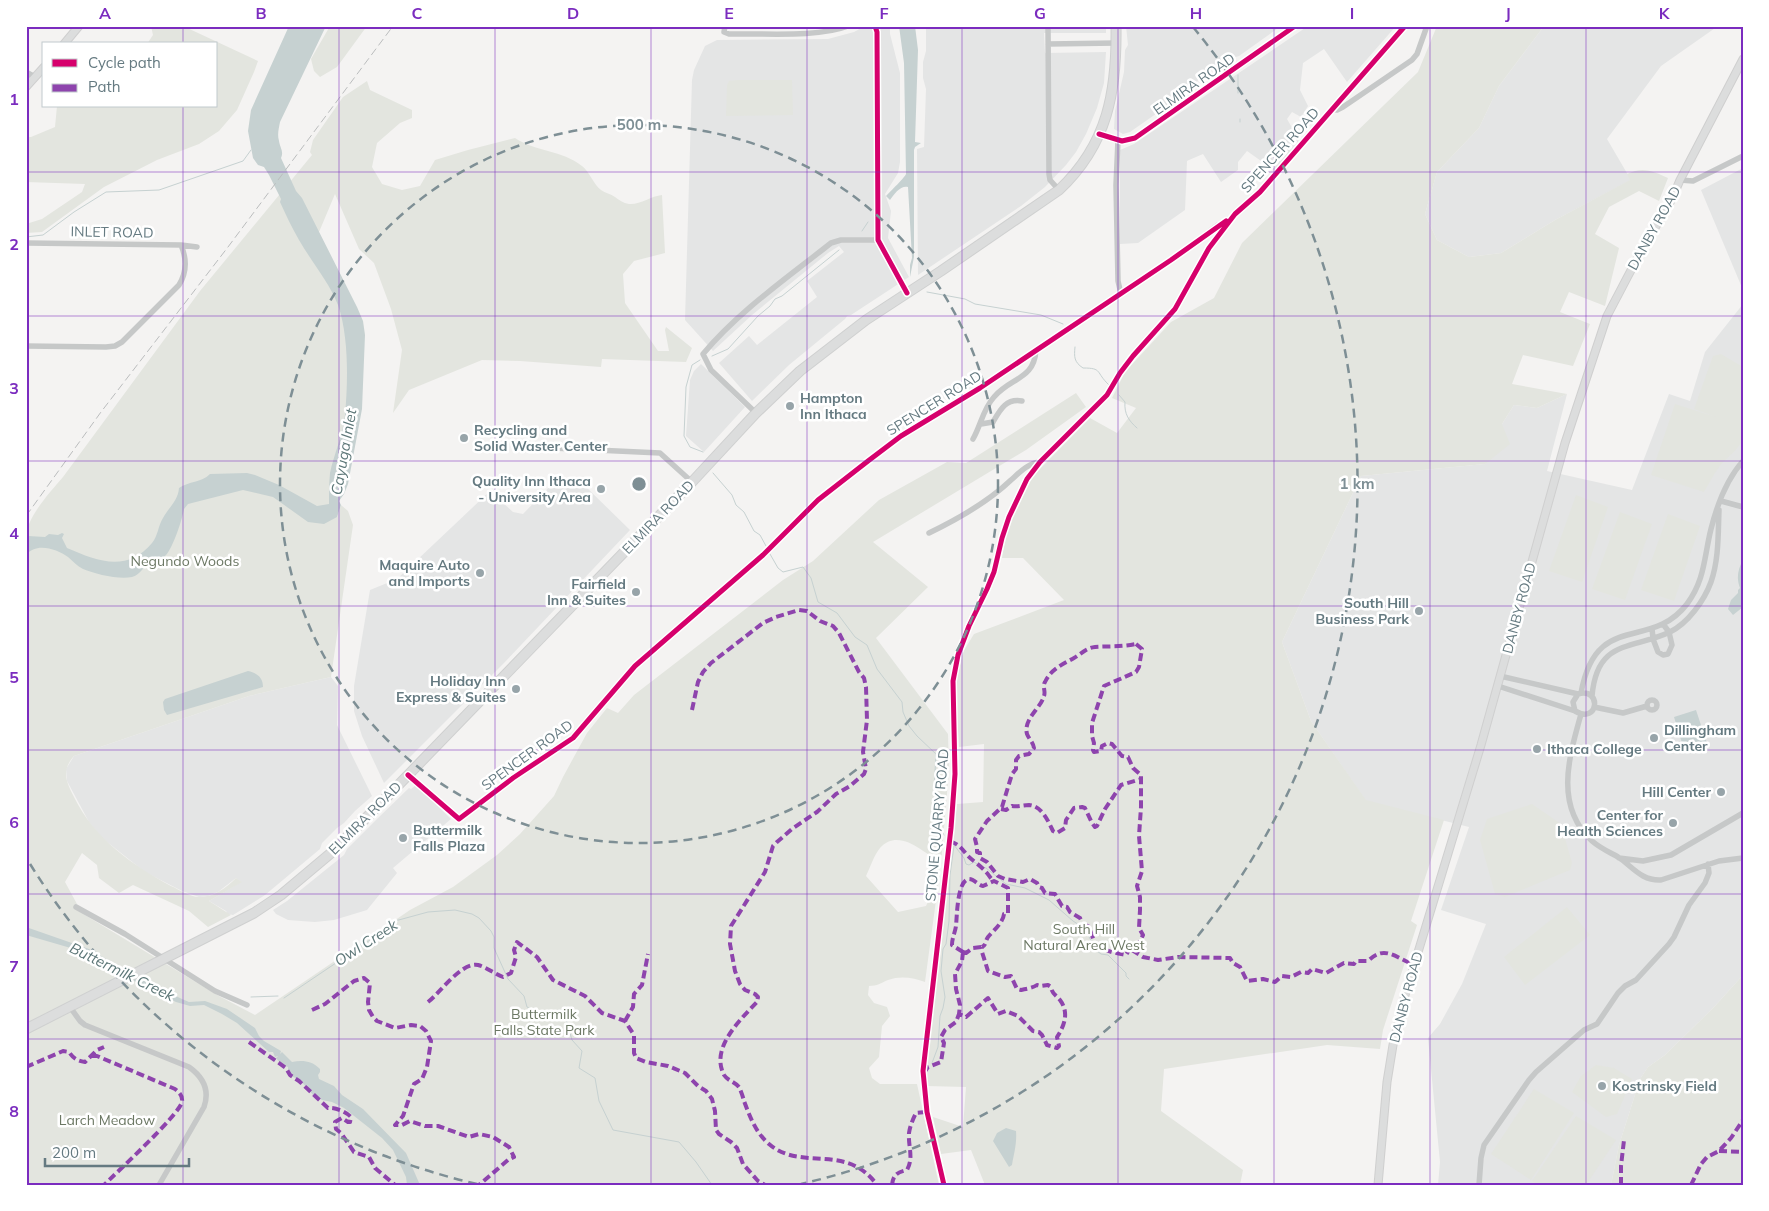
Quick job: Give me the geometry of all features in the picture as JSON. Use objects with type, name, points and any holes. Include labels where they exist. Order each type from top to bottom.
[{"type":"highway","name":"ELMIRA ROAD","points":[[26,1029],[254,913],[281,895],[331,853],[692,482],[756,413],[817,357],[866,320],[1058,190],[1070,179],[1094,146],[1113,92],[1116,69],[1116,26]]},
{"type":"main road","points":[[66,42],[79,26]]},
{"type":"main road","name":"DANBY ROAD","points":[[1378,1185],[1387,1082],[1393,1045],[1498,686],[1565,442],[1607,316],[1639,255],[1672,199],[1743,59]]},
{"type":"main road","points":[[26,87],[42,69]]},
{"type":"street","points":[[725,26],[724,32],[729,34],[816,33],[848,26]]},
{"type":"street","points":[[875,26],[877,35],[878,240],[907,293]]},
{"type":"street","points":[[1048,26],[1049,174],[1050,180],[1058,190]]},
{"type":"street","name":"ELMIRA ROAD","points":[[1118,140],[1131,139],[1146,131],[1295,26]]},
{"type":"street","name":"SPENCER ROAD","points":[[1231,220],[1241,208],[1260,192],[1405,26]]},
{"type":"street","points":[[1332,109],[1337,110],[1343,107],[1412,60],[1417,54],[1427,26]]},
{"type":"street","points":[[1048,44],[1116,43]]},
{"type":"street","points":[[26,72],[34,78]]},
{"type":"street","points":[[1099,134],[1118,140],[1116,185],[1118,281],[1121,294]]},
{"type":"street","points":[[1680,180],[1693,181],[1743,156]]},
{"type":"street","name":"STONE QUARRY ROAD","points":[[944,1185],[927,1112],[923,1071],[951,828],[955,774],[953,682],[958,655],[994,572],[1008,517],[1027,479],[1040,462],[1107,395],[1133,356],[1169,316],[1199,264],[1231,220]]},
{"type":"street","name":"SPENCER ROAD","points":[[408,775],[459,819],[513,778],[573,738],[635,666],[763,556],[802,514],[833,488],[893,442],[1121,294],[1218,225]]},
{"type":"street","points":[[756,413],[711,370],[703,354],[753,304],[831,243],[841,240],[878,240]]},
{"type":"street","name":"INLET ROAD","points":[[26,243],[181,245],[197,247]]},
{"type":"street","points":[[26,346],[106,347],[115,346],[122,342],[179,285],[183,278],[186,262],[185,253],[181,245]]},
{"type":"street","points":[[973,439],[984,413],[994,396],[1031,369],[1035,364],[1036,350]]},
{"type":"street","points":[[981,423],[993,422],[1004,404],[1017,400],[1022,401]]},
{"type":"street","points":[[553,448],[660,453],[692,482]]},
{"type":"street","points":[[1575,711],[1572,702],[1580,693],[1590,663],[1605,644],[1620,637],[1663,624],[1686,605],[1701,580],[1711,528],[1720,501],[1731,476],[1743,461]]},
{"type":"street","points":[[929,533],[999,492],[1034,462],[1040,462]]},
{"type":"street","points":[[1720,501],[1743,507]]},
{"type":"street","points":[[1592,696],[1593,683],[1604,660],[1613,652],[1624,645],[1653,639],[1669,632],[1692,614],[1711,583],[1719,541],[1720,501]]},
{"type":"street","points":[[1652,628],[1653,639],[1658,652],[1663,655],[1668,654],[1672,645],[1669,632],[1663,624]]},
{"type":"street","points":[[1498,686],[1581,714],[1588,714],[1594,707],[1595,701],[1588,693],[1580,693],[1500,676]]},
{"type":"street","points":[[1594,707],[1622,713],[1647,706]]},
{"type":"street","points":[[1581,714],[1568,764],[1567,787],[1570,807],[1576,822],[1585,834],[1603,849],[1619,858],[1640,874],[1656,880],[1719,860],[1743,858]]},
{"type":"street","points":[[1619,858],[1643,861],[1671,855],[1743,814]]},
{"type":"street","points":[[1479,1185],[1484,1145],[1529,1080],[1584,1030],[1597,1024],[1618,993],[1625,986],[1636,980],[1669,944],[1689,905],[1705,883],[1708,864]]},
{"type":"street","points":[[76,907],[166,959],[215,991],[248,1005]]},
{"type":"street","points":[[70,1007],[80,1021],[86,1025],[189,1067],[198,1074],[204,1083],[207,1094],[204,1107],[159,1185]]},
{"type":"shaded area","points":[[865,26],[890,26],[890,34],[900,73],[900,162],[898,173],[885,194],[891,211],[888,238],[909,277],[847,316],[789,365],[752,401],[719,363],[749,336],[757,345],[817,297],[807,281],[844,252],[839,246],[828,253],[752,315],[713,351],[685,320],[692,80],[694,70],[705,46],[717,40],[828,39],[854,32]]},
{"type":"shaded area","points":[[926,26],[1106,26],[1106,33],[1044,33],[1045,53],[1106,52],[1104,83],[1097,108],[1086,134],[1066,165],[1045,187],[1021,206],[918,275],[917,149],[924,147],[926,89],[923,78],[923,62],[926,51]]},
{"type":"shaded area","points":[[1126,26],[1281,26],[1239,56],[1226,60],[1204,73],[1194,85],[1179,92],[1173,102],[1130,132],[1123,134],[1114,129],[1115,111],[1124,72],[1125,50],[1128,45]]},
{"type":"shaded area","points":[[1308,26],[1396,26],[1347,82],[1324,49],[1303,63],[1300,90],[1308,106],[1301,117],[1292,112],[1287,119],[1299,140],[1275,171],[1247,151],[1238,162],[1238,170],[1221,182],[1203,154],[1189,160],[1187,161],[1185,210],[1138,243],[1120,244],[1120,150],[1134,144]]},
{"type":"shaded area","points":[[1544,26],[1718,26],[1661,66],[1607,139],[1631,180],[1555,220],[1501,253],[1469,257],[1437,240],[1425,214],[1437,172],[1479,128],[1499,86]]},
{"type":"shaded area","points":[[1743,168],[1743,290],[1701,190]]},
{"type":"shaded area","name":"Ithaca College","points":[[1743,304],[1743,975],[1714,1007],[1665,1055],[1648,1067],[1640,1079],[1619,1145],[1611,1185],[1438,1185],[1440,1162],[1428,1038],[1440,1024],[1462,984],[1486,924],[1441,910],[1469,827],[1366,801],[1311,721],[1282,642],[1361,476],[1485,464],[1502,424],[1514,405],[1537,408],[1567,394],[1547,471],[1632,490],[1669,394],[1690,401],[1705,352]]},
{"type":"shaded area","points":[[701,364],[745,407],[704,452],[686,436],[690,380],[694,371]]},
{"type":"shaded area","points":[[552,484],[584,485],[630,530],[504,663],[384,783],[362,736],[354,711],[354,686],[370,590],[397,579],[490,491],[513,512],[523,514]]},
{"type":"shaded area","points":[[331,677],[338,686],[337,725],[372,796],[322,843],[320,849],[265,895],[233,915],[228,914],[209,901],[241,882],[236,878],[218,892],[199,897],[182,891],[145,872],[102,838],[89,822],[67,781],[66,769],[74,756],[249,696]]},
{"type":"shaded area","points":[[416,785],[451,819],[393,868],[397,873],[367,910],[334,920],[315,922],[288,920],[276,914],[273,910],[344,855],[347,849],[378,818],[409,788],[411,789]]},
{"type":"green space","points":[[151,26],[183,26],[217,42],[148,42],[153,35]]},
{"type":"green space","points":[[330,26],[367,26],[337,67],[320,77],[314,71],[311,59]]},
{"type":"green space","name":"South Hill Natural Area West","points":[[1437,26],[1544,26],[1499,86],[1479,128],[1437,172],[1425,214],[1437,240],[1469,257],[1501,253],[1555,220],[1630,180],[1627,174],[1638,170],[1648,170],[1668,178],[1659,201],[1639,191],[1609,207],[1595,234],[1619,248],[1605,306],[1569,292],[1560,312],[1590,324],[1573,366],[1523,355],[1512,384],[1567,394],[1537,408],[1514,405],[1502,424],[1510,444],[1485,464],[1361,476],[1282,642],[1311,721],[1366,800],[1444,820],[1411,921],[1417,925],[1383,1030],[1380,1049],[1327,1045],[1164,1069],[1161,1111],[1243,1170],[1240,1185],[985,1185],[971,1150],[941,1154],[933,1117],[963,1127],[966,1087],[926,1086],[926,1062],[957,804],[983,802],[984,744],[959,747],[955,686],[963,652],[974,634],[1064,600],[1023,558],[1002,558],[1006,534],[1033,476],[1090,418],[1117,433],[1136,408],[1112,398],[1125,372],[1171,322],[1214,298],[1242,243],[1418,72]]},
{"type":"green space","points":[[218,42],[258,61],[237,110],[219,131],[199,144],[157,160],[104,187],[42,232],[26,233],[26,224],[42,219],[82,192],[85,184],[26,182],[26,137],[31,137],[55,127],[57,108],[218,108]]},
{"type":"green space","points":[[792,80],[793,115],[726,116],[727,85],[729,81]]},
{"type":"green space","points":[[367,81],[370,90],[412,110],[412,118],[400,123],[377,143],[372,167],[382,184],[402,190],[420,186],[435,160],[515,138],[523,143],[574,161],[585,169],[601,190],[625,203],[637,203],[662,195],[665,253],[634,261],[623,274],[625,303],[658,351],[669,351],[666,327],[692,348],[686,362],[602,359],[601,367],[482,360],[409,390],[393,413],[402,350],[391,309],[374,263],[359,249],[335,194],[314,244],[353,320],[345,452],[337,517],[341,505],[348,511],[353,525],[331,677],[249,696],[74,756],[67,766],[66,776],[74,797],[82,812],[103,838],[128,859],[171,886],[196,897],[215,894],[236,878],[242,882],[209,901],[231,915],[208,927],[189,911],[133,885],[119,893],[99,878],[97,865],[82,853],[65,882],[77,904],[75,909],[219,996],[255,1015],[410,910],[453,887],[497,855],[520,834],[554,796],[587,733],[607,708],[618,713],[634,695],[783,580],[813,561],[879,500],[947,462],[966,463],[1076,393],[1086,407],[1026,450],[873,542],[928,587],[876,638],[948,734],[949,770],[941,864],[912,844],[895,840],[887,842],[880,848],[866,876],[898,912],[926,906],[939,878],[925,982],[903,977],[869,986],[868,995],[874,1003],[887,1007],[890,1016],[882,1026],[879,1057],[869,1068],[872,1078],[880,1084],[917,1084],[939,1185],[26,1185],[27,530],[40,505],[63,477],[200,291],[312,155],[310,152],[313,140],[343,97]]},
{"type":"green space","points":[[1721,354],[1743,367],[1743,439],[1736,450],[1719,467],[1704,492],[1651,475],[1675,404],[1716,417],[1694,409],[1713,356]]},
{"type":"green space","points":[[1576,495],[1608,507],[1582,582],[1549,571]]},
{"type":"green space","points":[[1620,512],[1652,524],[1625,600],[1592,589]]},
{"type":"green space","points":[[1668,514],[1700,526],[1674,601],[1641,590]]},
{"type":"green space","points":[[1532,804],[1561,824],[1572,863],[1570,870],[1505,897],[1495,894],[1480,840],[1487,819]]},
{"type":"green space","points":[[1567,907],[1590,935],[1525,985],[1504,957]]},
{"type":"green space","points":[[1743,975],[1743,1185],[1611,1185],[1619,1145],[1640,1079],[1648,1067],[1665,1055],[1714,1007]]},
{"type":"green space","name":"Kostrinsky Field","points":[[1596,1065],[1614,1068],[1632,1079],[1617,1114],[1606,1117],[1572,1092],[1581,1076]]},
{"type":"green space","points":[[1534,1089],[1574,1113],[1531,1180],[1491,1154]]},
{"type":"green space","points":[[1576,1116],[1616,1140],[1586,1185],[1538,1185],[1532,1181]]},
{"type":"water","name":"Cayuga Inlet","points":[[289,26],[326,26],[280,122],[278,136],[282,151],[281,158],[296,191],[302,198],[357,307],[363,321],[365,335],[362,409],[348,484],[339,501],[341,505],[337,517],[324,524],[308,522],[273,497],[243,490],[188,504],[184,509],[175,539],[166,555],[149,563],[137,575],[132,577],[114,577],[88,571],[53,549],[35,549],[26,555],[26,537],[45,537],[49,534],[58,535],[62,533],[64,534],[62,538],[67,548],[89,557],[111,562],[132,558],[152,543],[161,521],[177,497],[179,488],[203,479],[210,474],[247,473],[255,475],[279,485],[317,506],[329,504],[330,473],[342,430],[346,402],[347,359],[342,318],[330,288],[291,226],[280,202],[281,199],[269,175],[264,167],[258,165],[253,158],[248,131],[251,110]]},
{"type":"water","points":[[899,26],[915,26],[918,50],[915,142],[921,143],[914,150],[914,257],[910,277],[912,258],[908,187],[900,189],[890,200],[886,196],[906,174],[904,63]]},
{"type":"water","points":[[1743,560],[1743,607],[1733,615],[1728,609],[1731,600],[1740,588],[1738,574]]},
{"type":"water","points":[[248,671],[259,676],[263,687],[167,715],[164,710],[163,702],[165,699]]},
{"type":"water","points":[[1696,710],[1708,746],[1685,753],[1674,717]]},
{"type":"water","name":"Buttermilk Creek","points":[[26,927],[89,949],[142,980],[189,1002],[205,1001],[227,1009],[255,1028],[264,1041],[281,1051],[280,1054],[282,1052],[292,1062],[304,1061],[314,1064],[320,1069],[319,1079],[334,1086],[342,1095],[363,1109],[406,1153],[420,1185],[407,1185],[406,1177],[393,1150],[382,1138],[344,1108],[313,1095],[300,1080],[291,1076],[288,1067],[282,1065],[276,1058],[278,1056],[275,1057],[273,1052],[269,1052],[237,1023],[204,1005],[190,1006],[176,1002],[143,986],[81,951],[26,935]]},
{"type":"water","points":[[1006,1128],[1016,1131],[1016,1144],[1012,1165],[1009,1167],[993,1141],[997,1133]]},
{"type":"waterway","points":[[1238,75],[1238,93]]},
{"type":"waterway","points":[[26,237],[43,235],[74,212],[106,192],[159,190],[243,161],[251,150]]},
{"type":"waterway","points":[[862,231],[868,222]]},
{"type":"waterway","points":[[712,356],[728,349],[775,299],[782,296],[839,250]]},
{"type":"waterway","points":[[927,292],[965,299],[975,304],[1041,315],[1063,324]]},
{"type":"waterway","points":[[1075,347],[1075,356],[1078,364],[1083,368],[1096,370],[1109,385]]},
{"type":"waterway","points":[[700,360],[692,365],[686,387],[684,436],[690,447],[703,452]]},
{"type":"waterway","points":[[1119,395],[1125,402],[1125,410],[1128,417],[1137,428]]},
{"type":"waterway","points":[[713,473],[732,495],[736,505],[744,512],[754,531],[760,535],[766,546]]},
{"type":"waterway","points":[[770,554],[778,568],[783,572],[803,567],[811,578],[818,602],[837,613],[855,637],[867,645],[877,669],[902,702],[903,712],[909,726],[936,754],[934,791],[937,805],[933,812],[934,818],[944,835]]},
{"type":"waterway","points":[[954,845],[964,858],[966,864],[969,865],[974,862],[986,868],[1006,884],[1025,888],[1049,900],[1084,928],[1097,951],[1108,955],[1126,973],[1129,979]]},
{"type":"waterway","points":[[932,1063],[938,1047],[940,1016],[945,997],[941,971],[943,949],[946,944],[949,921],[950,875],[954,846]]},
{"type":"waterway","name":"Owl Creek","points":[[284,998],[395,921],[428,912],[455,910],[472,914],[479,918],[491,931],[494,937],[494,948],[508,979],[524,996],[527,1007],[539,1013],[557,1012],[566,1019],[572,1040],[582,1051],[579,1068],[595,1078],[599,1101],[613,1130],[679,1142],[712,1185]]},
{"type":"waterway","name":"Owl Creek","points":[[251,997],[278,996]]},
{"type":"railway","points":[[26,516],[101,412],[228,247],[393,26]]},
{"type":"marked path","points":[[692,710],[698,682],[703,672],[711,663],[763,623],[799,610],[807,611],[820,621],[833,626],[839,633],[864,678],[867,720],[863,752],[866,769],[864,774],[850,786],[836,794],[817,812],[792,829],[773,846],[765,872],[731,926],[730,944],[735,971],[740,984],[745,990],[758,997],[757,1002],[729,1035],[721,1055],[721,1065],[724,1075],[739,1087],[754,1124],[760,1135],[769,1144],[782,1152],[795,1156],[852,1164],[865,1172],[877,1185]]},
{"type":"marked path","points":[[1136,644],[1142,649],[1139,667],[1136,672],[1104,686],[1092,723],[1094,752],[1101,751],[1102,746],[1108,743],[1112,744],[1122,756],[1128,757],[1133,768],[1141,775],[1139,836],[1142,871],[1137,886],[1140,897],[1139,928],[1143,935],[1139,943],[1132,950],[1129,950],[1126,955],[1100,947],[1094,941],[1088,926],[1083,924],[1080,918],[1070,912],[1067,907],[1062,906],[1055,894],[1045,893],[1037,883],[1030,879],[1023,882],[998,876],[987,862],[980,858],[975,839],[987,821],[1002,807],[1012,774],[1016,769],[1016,760],[1019,756],[1029,754],[1034,748],[1026,729],[1042,700],[1044,684],[1048,677],[1058,667],[1089,649],[1136,644]]},
{"type":"marked path","points":[[1001,809],[1006,810],[1012,806],[1034,806],[1041,811],[1053,831],[1057,833],[1065,828],[1066,820],[1074,808],[1082,807],[1085,808],[1095,827],[1121,785],[1141,779]]},
{"type":"marked path","points":[[950,841],[960,847],[994,881]]},
{"type":"marked path","points":[[963,952],[952,945],[952,942],[960,892],[965,881],[969,879],[983,886],[994,881],[1008,888],[1008,913],[1004,914],[1000,924],[982,947]]},
{"type":"marked path","points":[[428,1002],[458,973],[472,965],[481,966],[503,977],[511,973],[516,957],[514,950],[517,942],[537,957],[553,980],[585,996],[602,1013],[625,1021],[634,1035],[634,1053],[636,1058],[668,1066],[685,1073],[706,1091],[712,1099],[716,1130],[737,1148],[743,1164],[758,1181],[765,1185]]},
{"type":"marked path","points":[[963,952],[962,961],[955,974],[960,1005],[959,1014],[966,1017],[988,998],[998,1014],[1006,1011],[1018,1016],[1033,1031],[1039,1032],[1047,1045],[1057,1048],[1059,1046],[1057,1037],[1064,1023],[1065,1014],[1063,1005],[1053,993],[1051,987],[1048,985],[1037,985],[1031,988],[1017,989],[1011,976],[1005,977],[988,971],[982,947]]},
{"type":"marked path","points":[[963,952],[966,953],[973,948],[982,947]]},
{"type":"marked path","points":[[1132,950],[1143,957],[1158,960],[1178,957],[1230,958],[1233,963],[1240,967],[1247,981],[1263,979],[1275,982],[1282,976],[1291,977],[1301,972],[1308,973],[1312,969],[1326,973],[1344,963],[1354,964],[1356,961],[1368,961],[1380,953],[1396,956],[1415,965]]},
{"type":"marked path","points":[[625,1021],[633,1007],[634,994],[642,985],[648,954]]},
{"type":"marked path","points":[[312,1010],[325,1004],[354,981],[364,978],[370,983],[369,1010],[377,1021],[395,1028],[411,1025],[420,1026],[426,1031],[431,1041],[427,1067],[422,1079],[414,1084],[403,1116],[395,1125],[402,1125],[410,1121],[425,1126],[438,1126],[469,1137],[479,1134],[493,1137],[509,1147],[514,1157],[479,1185]]},
{"type":"marked path","points":[[924,1073],[928,1067],[941,1062],[944,1043],[941,1037],[945,1030],[956,1022],[959,1014]]},
{"type":"marked path","points":[[249,1042],[286,1068],[290,1075],[328,1108],[340,1110],[351,1117],[350,1122],[342,1118],[335,1122],[336,1129],[354,1152],[369,1157],[375,1168],[395,1185]]},
{"type":"marked path","points":[[26,1067],[63,1051],[69,1052],[76,1059],[85,1062],[97,1050],[104,1047]]},
{"type":"marked path","points":[[92,1056],[97,1056],[175,1089],[180,1094],[182,1100],[170,1119],[104,1185]]},
{"type":"marked path","points":[[892,1185],[896,1174],[907,1170],[909,1165],[909,1133],[915,1115],[916,1113],[927,1112]]},
{"type":"marked path","points":[[1691,1185],[1701,1164],[1707,1157],[1719,1151],[1731,1138],[1743,1120]]},
{"type":"marked path","points":[[1621,1185],[1624,1140]]},
{"type":"marked path","points":[[1719,1151],[1743,1152]]},
{"type":"cycle path","points":[[875,26],[877,32],[878,240],[907,293]]},
{"type":"cycle path","points":[[1099,134],[1122,141],[1135,138],[1295,26]]},
{"type":"cycle path","points":[[944,1185],[927,1112],[923,1071],[951,828],[955,774],[953,681],[958,655],[994,572],[1009,517],[1027,479],[1040,462],[1107,395],[1133,356],[1175,309],[1209,248],[1235,214],[1260,192],[1405,26]]},
{"type":"cycle path","points":[[408,775],[459,819],[513,778],[573,738],[635,666],[763,555],[818,500],[868,461],[901,436],[980,388],[1226,221]]},
{"type":"place","name":"Hampton Inn Ithaca","points":[[790,406]]},
{"type":"place","name":"Recycling and Solid Waster Center","points":[[464,438]]},
{"type":"place","name":"Quality Inn Ithaca - University Area","points":[[601,489]]},
{"type":"place","name":"Maquire Auto and Imports","points":[[480,573]]},
{"type":"place","name":"Fairfield Inn & Suites","points":[[636,592]]},
{"type":"place","name":"South Hill Business Park","points":[[1419,611]]},
{"type":"place","name":"Holiday Inn Express & Suites","points":[[516,689]]},
{"type":"place","name":"Dillingham Center","points":[[1654,738]]},
{"type":"place","name":"Ithaca College","points":[[1537,749]]},
{"type":"place","name":"Hill Center","points":[[1721,792]]},
{"type":"place","name":"Center for Health Sciences","points":[[1673,823]]},
{"type":"place","name":"Buttermilk Falls Plaza","points":[[403,838]]},
{"type":"place","name":"Kostrinsky Field","points":[[1602,1086]]},
{"type":"park label","name":"Negundo Woods","points":[[185,561]]},
{"type":"park label","name":"Buttermilk Falls State Park","points":[[544,1022]]},
{"type":"park label","name":"Larch Meadow","points":[[107,1120]]}]
